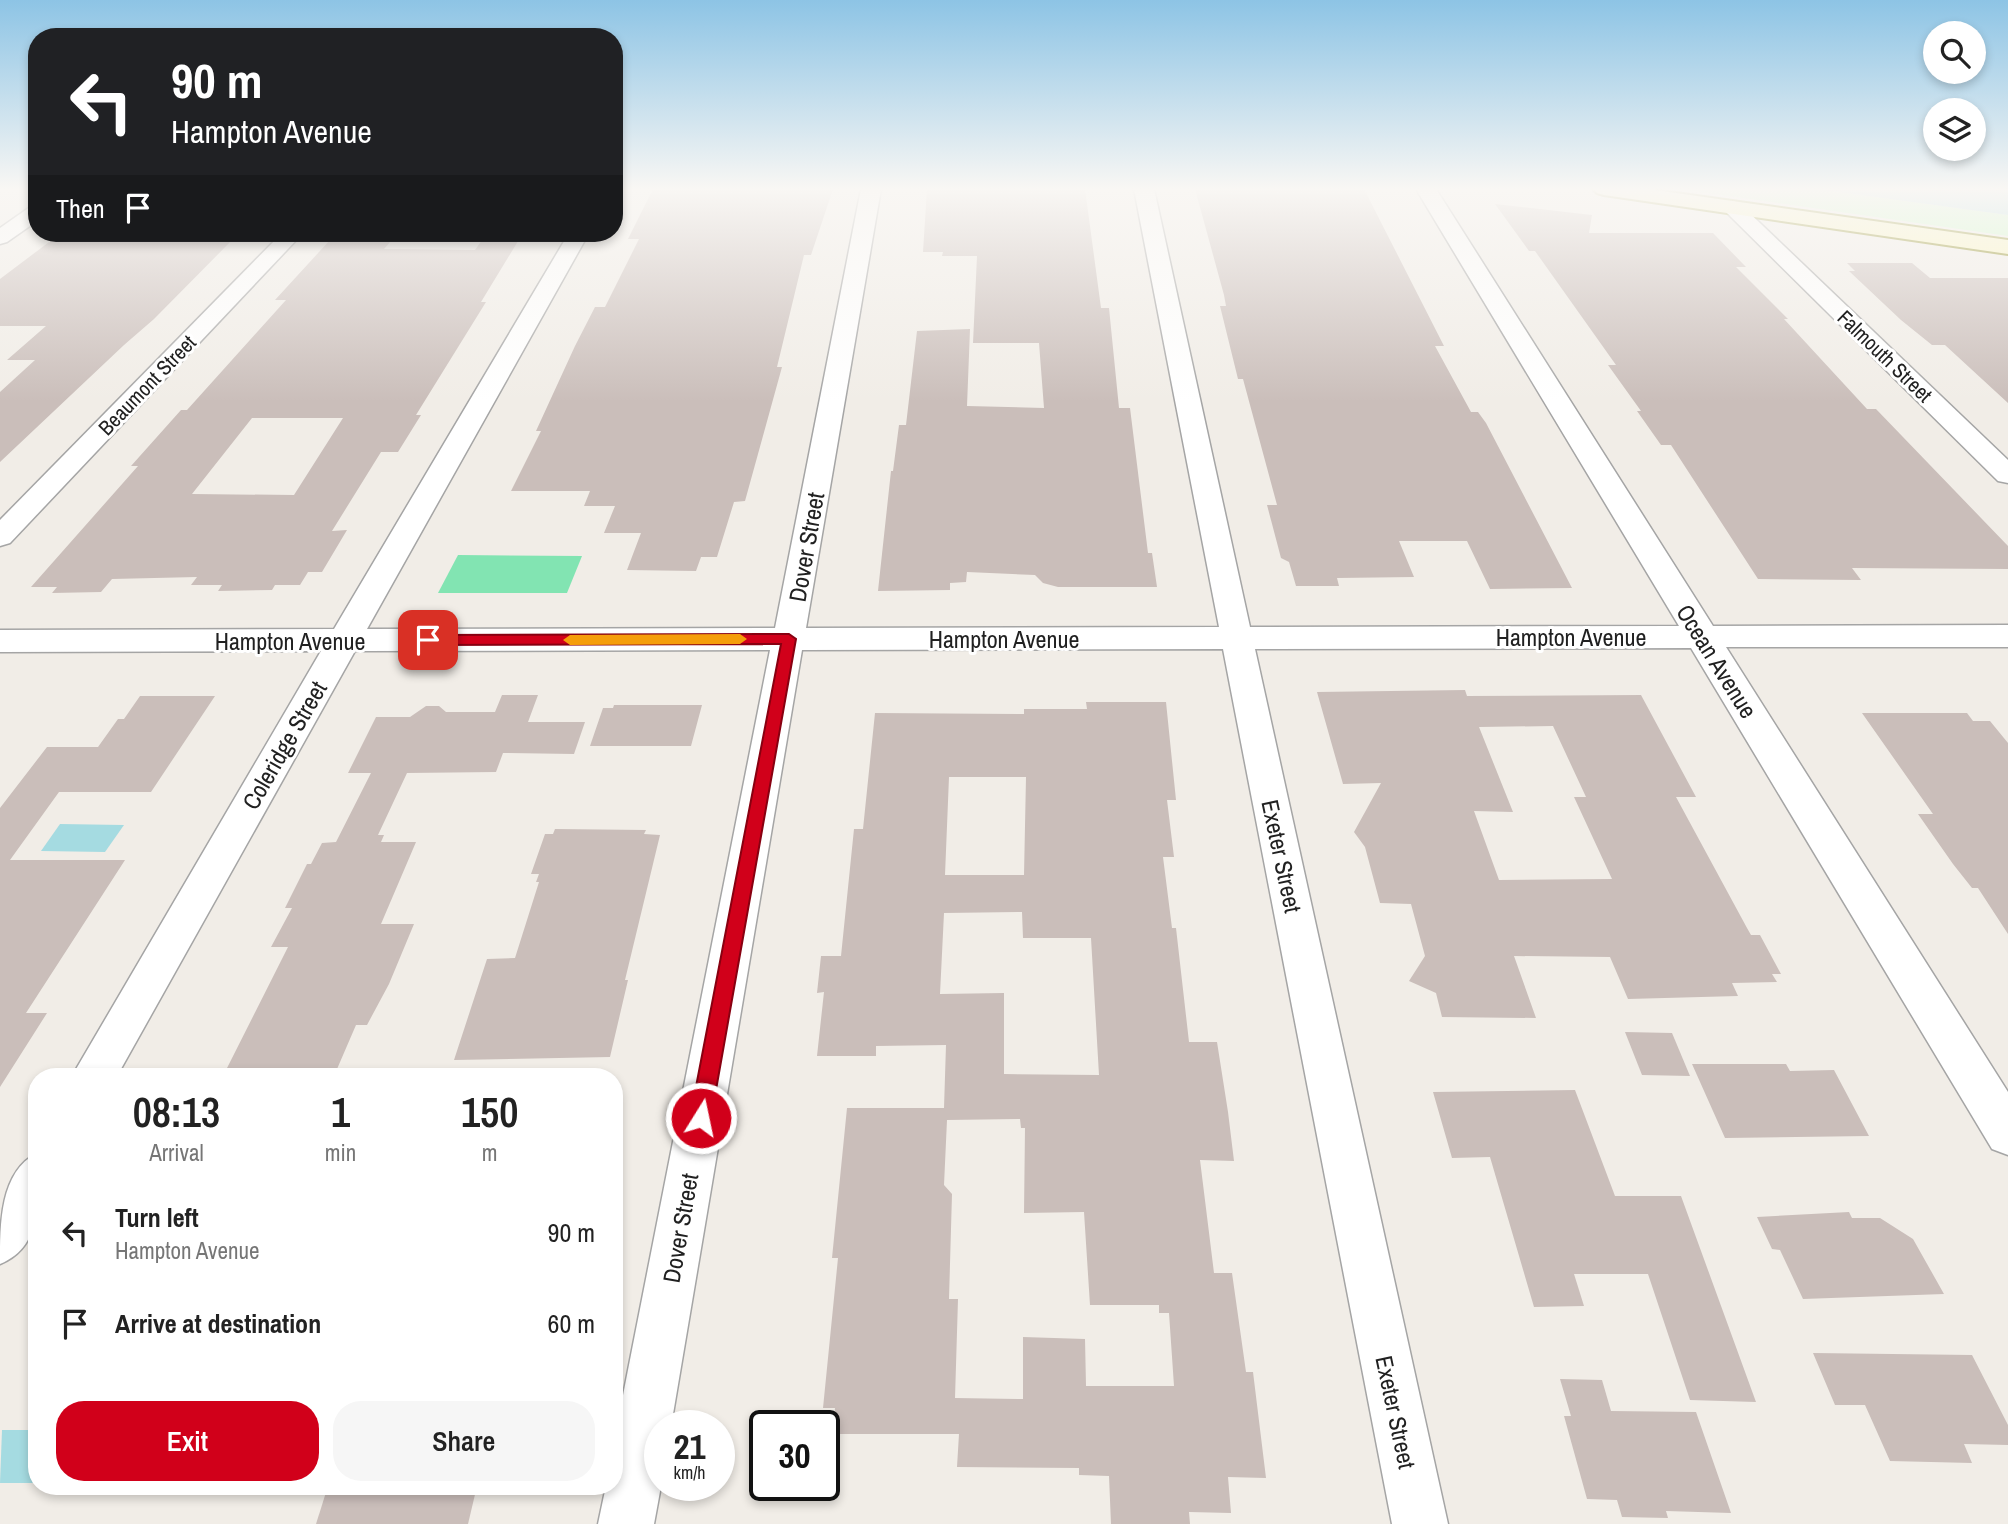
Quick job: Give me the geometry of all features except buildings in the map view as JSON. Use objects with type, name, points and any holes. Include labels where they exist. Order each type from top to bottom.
[{"type":"street","name":"Beaumont Street","points":[[0,537],[267,260]]},
{"type":"street","name":"Coleridge Street","points":[[99,1068],[563,260]]},
{"type":"street","name":"Dover Street","points":[[626,1524],[858,260]]},
{"type":"street","name":"Exeter Street","points":[[1159,260],[1420,1524]]},
{"type":"street","name":"Ocean Avenue","points":[[1470,260],[2008,1133]]},
{"type":"street","name":"Falmouth Street","points":[[1787,260],[2008,475]]},
{"type":"street","name":"Hampton Avenue","points":[[0,642],[2008,636]]},
{"type":"street","points":[[0,1240],[28,1192]]},
{"type":"green space","points":[[458,555],[582,556],[567,593],[438,593]]},
{"type":"water","points":[[60,824],[124,825],[105,852],[41,851]]},
{"type":"water","points":[[2,1430],[28,1430],[28,1483],[0,1483]]},
{"type":"slow traffic","points":[[570,640],[740,639]]},
{"type":"route","points":[[428,640],[789,639],[701,1118]]}]
